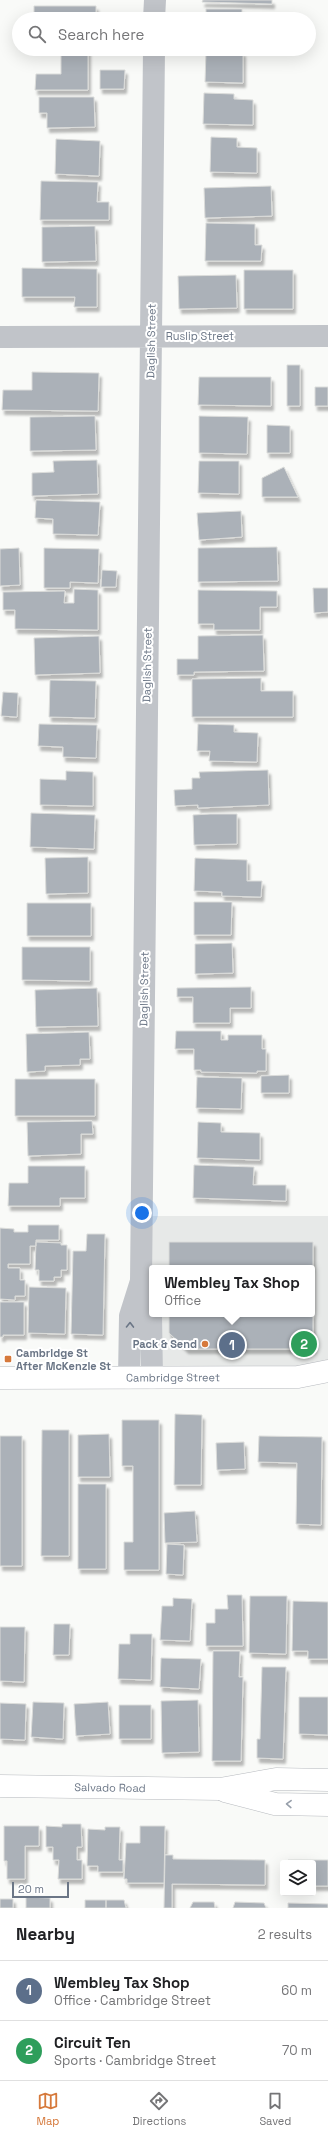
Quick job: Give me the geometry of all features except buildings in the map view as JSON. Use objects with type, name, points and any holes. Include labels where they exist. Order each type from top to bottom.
[{"type":"main road","name":"Cambridge Street","points":[[0,1378],[298,1377],[328,1371]]},
{"type":"main road","name":"Cambridge Street","points":[[298,1377],[328,1384]]},
{"type":"main road","name":"Salvado Road","points":[[0,1786],[220,1789],[276,1779],[328,1780]]},
{"type":"main road","name":"Salvado Road","points":[[220,1789],[275,1804],[328,1806]]},
{"type":"street","points":[[154,0],[154,12]]},
{"type":"street","name":"Daglish Street","points":[[129,1378],[130,1316],[141,1281],[154,56]]},
{"type":"street","name":"Ruslip Street","points":[[0,338],[328,336]]},
{"type":"street","name":"Daglish Street","points":[[141,1281],[149,1308]]},
{"type":"street","name":"Daglish Street","points":[[151,1317],[152,1378]]},
{"type":"shaded area","points":[[142,1216],[328,1216],[328,1377],[141,1378]]},
{"type":"place","name":"Pack & Send","points":[[205,1344]]},
{"type":"place","name":"Circuit Ten","points":[[304,1344]]},
{"type":"place","name":"Wembley Tax Shop","points":[[232,1345]]},
{"type":"place","name":"Cambridge St After McKenzie St","points":[[8,1359]]}]
